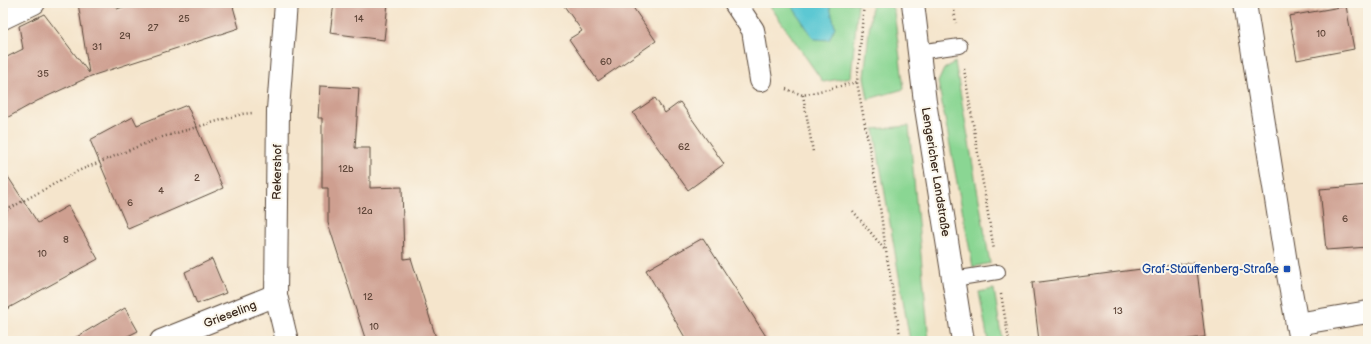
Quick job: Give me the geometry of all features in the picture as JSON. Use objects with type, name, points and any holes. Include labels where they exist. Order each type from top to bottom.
[{"type":"street","points":[[3,18],[34,3]]},
{"type":"street","name":"Rekershof","points":[[286,3],[278,110],[276,295],[287,341]]},
{"type":"street","points":[[735,3],[752,30],[761,80]]},
{"type":"street","name":"Lengericher Landstraße","points":[[913,3],[918,52],[963,341]]},
{"type":"street","points":[[1245,3],[1298,332],[1368,312]]},
{"type":"street","name":"Grieseling","points":[[161,341],[276,295]]},
{"type":"lane","points":[[918,52],[960,46]]},
{"type":"lane","points":[[953,279],[998,272]]},
{"type":"path","points":[[864,3],[857,82],[879,200],[901,341]]},
{"type":"path","points":[[953,3],[1009,341]]},
{"type":"path","points":[[761,80],[803,95],[857,82]]},
{"type":"path","points":[[803,95],[813,152]]},
{"type":"path","points":[[3,212],[78,171],[159,138],[242,114],[278,110]]},
{"type":"path","points":[[853,211],[886,251]]},
{"type":"green space","points":[[768,3],[858,3],[851,77],[823,82]]},
{"type":"green space","points":[[872,3],[890,3],[894,12],[904,89],[868,99],[864,77]]},
{"type":"green space","points":[[955,62],[990,263],[973,267],[938,82],[944,69]]},
{"type":"green space","points":[[909,126],[929,341],[910,341],[874,129]]},
{"type":"green space","points":[[994,289],[1002,341],[988,341],[979,292]]},
{"type":"water","points":[[790,3],[829,3],[835,27],[829,40],[814,39]]},
{"type":"building","points":[[78,3],[112,3],[117,9],[135,3],[232,3],[239,28],[91,76],[37,101],[3,120],[3,59],[23,49],[19,26],[44,14],[89,73]]},
{"type":"building","points":[[334,3],[388,3],[384,40],[330,33]]},
{"type":"building","points":[[562,3],[630,3],[656,41],[598,81],[569,39],[582,31]]},
{"type":"building","points":[[1346,6],[1354,49],[1297,60],[1289,16]]},
{"type":"building","points":[[320,86],[359,88],[355,148],[370,148],[370,188],[402,187],[404,259],[411,258],[437,341],[366,341],[328,223],[328,188],[322,188],[322,118],[318,118]]},
{"type":"building","points":[[655,98],[665,113],[680,102],[724,164],[688,190],[633,113]]},
{"type":"building","points":[[187,105],[223,188],[128,229],[90,140],[133,117],[137,125]]},
{"type":"building","points":[[3,169],[38,223],[68,206],[98,259],[3,311]]},
{"type":"building","points":[[1368,185],[1368,247],[1326,250],[1320,189]]},
{"type":"building","points":[[703,238],[769,341],[687,341],[646,270]]},
{"type":"building","points":[[212,259],[226,293],[197,304],[185,272]]},
{"type":"building","points":[[1196,262],[1205,337],[1174,341],[1039,341],[1032,283]]},
{"type":"building","points":[[125,308],[138,331],[118,341],[70,341]]},
{"type":"place","name":"Graf-Stauffenberg-Straße","points":[[1287,269]]}]
